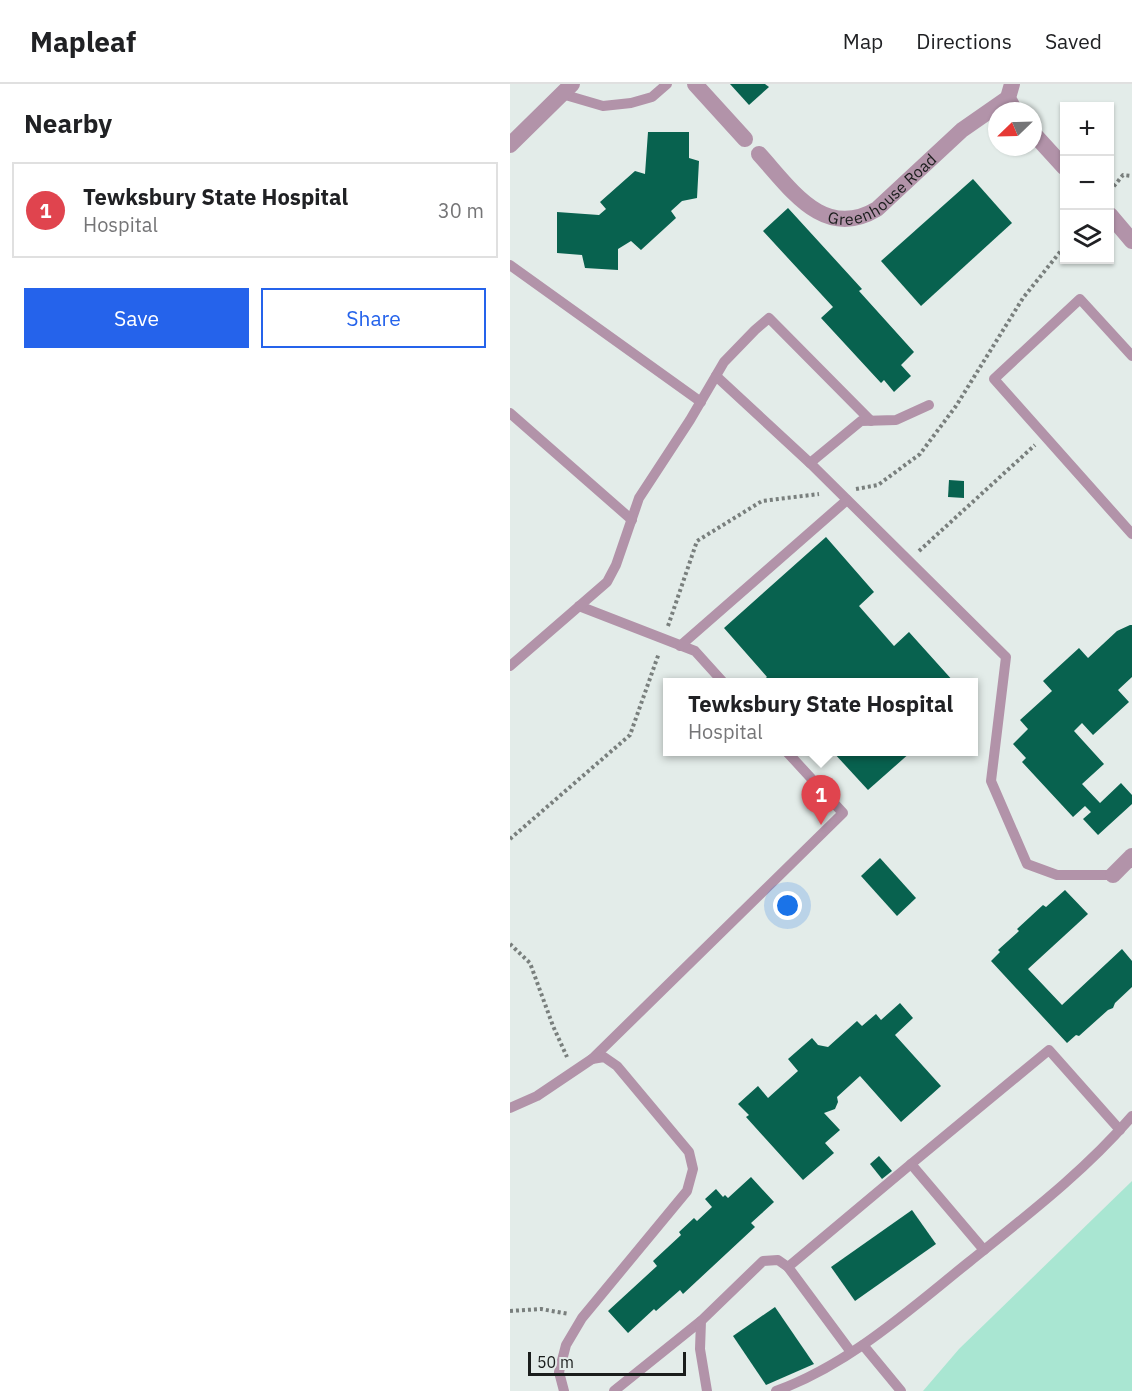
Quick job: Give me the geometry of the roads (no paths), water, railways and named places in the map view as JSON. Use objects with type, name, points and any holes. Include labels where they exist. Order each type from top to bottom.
[{"type":"street","points":[[695,84],[745,139]]},
{"type":"street","points":[[510,145],[567,89]]},
{"type":"street","name":"Greenhouse Road","points":[[759,154],[806,206],[830,218],[846,220],[863,218],[877,210],[962,130],[1012,98]]},
{"type":"street","points":[[1042,143],[1060,162]]},
{"type":"street","points":[[1114,220],[1132,240]]},
{"type":"street","points":[[1113,875],[1132,856]]},
{"type":"lane","points":[[567,89],[603,106],[631,103],[652,97],[667,84]]},
{"type":"lane","points":[[510,264],[701,402]]},
{"type":"lane","points":[[1132,356],[1080,299],[994,380],[1132,534]]},
{"type":"lane","points":[[510,666],[607,582],[616,566],[639,498],[701,402],[723,363],[770,318],[871,421]]},
{"type":"lane","points":[[716,376],[810,463],[1006,657],[991,781],[1027,864],[1056,875],[1113,875]]},
{"type":"lane","points":[[810,463],[861,421],[896,420],[929,405]]},
{"type":"lane","points":[[510,413],[632,520]]},
{"type":"lane","points":[[681,646],[847,500]]},
{"type":"lane","points":[[579,606],[695,651],[719,678]]},
{"type":"lane","points":[[510,1108],[537,1096],[592,1059],[843,813],[791,756]]},
{"type":"lane","points":[[788,1267],[1049,1050],[1120,1130]]},
{"type":"lane","points":[[564,1391],[559,1372],[566,1345],[582,1318],[687,1191],[693,1169],[689,1152],[617,1066],[604,1058],[592,1059]]},
{"type":"lane","points":[[776,1391],[828,1366],[863,1345],[984,1250],[1082,1168],[1108,1145],[1132,1116]]},
{"type":"lane","points":[[911,1164],[984,1250]]},
{"type":"lane","points":[[614,1391],[701,1321],[763,1261],[778,1260],[788,1267],[851,1352]]},
{"type":"lane","points":[[701,1321],[700,1348],[707,1391]]},
{"type":"lane","points":[[863,1345],[901,1391]]},
{"type":"place","name":"Tewksbury State Hospital","points":[[821,825]]}]
